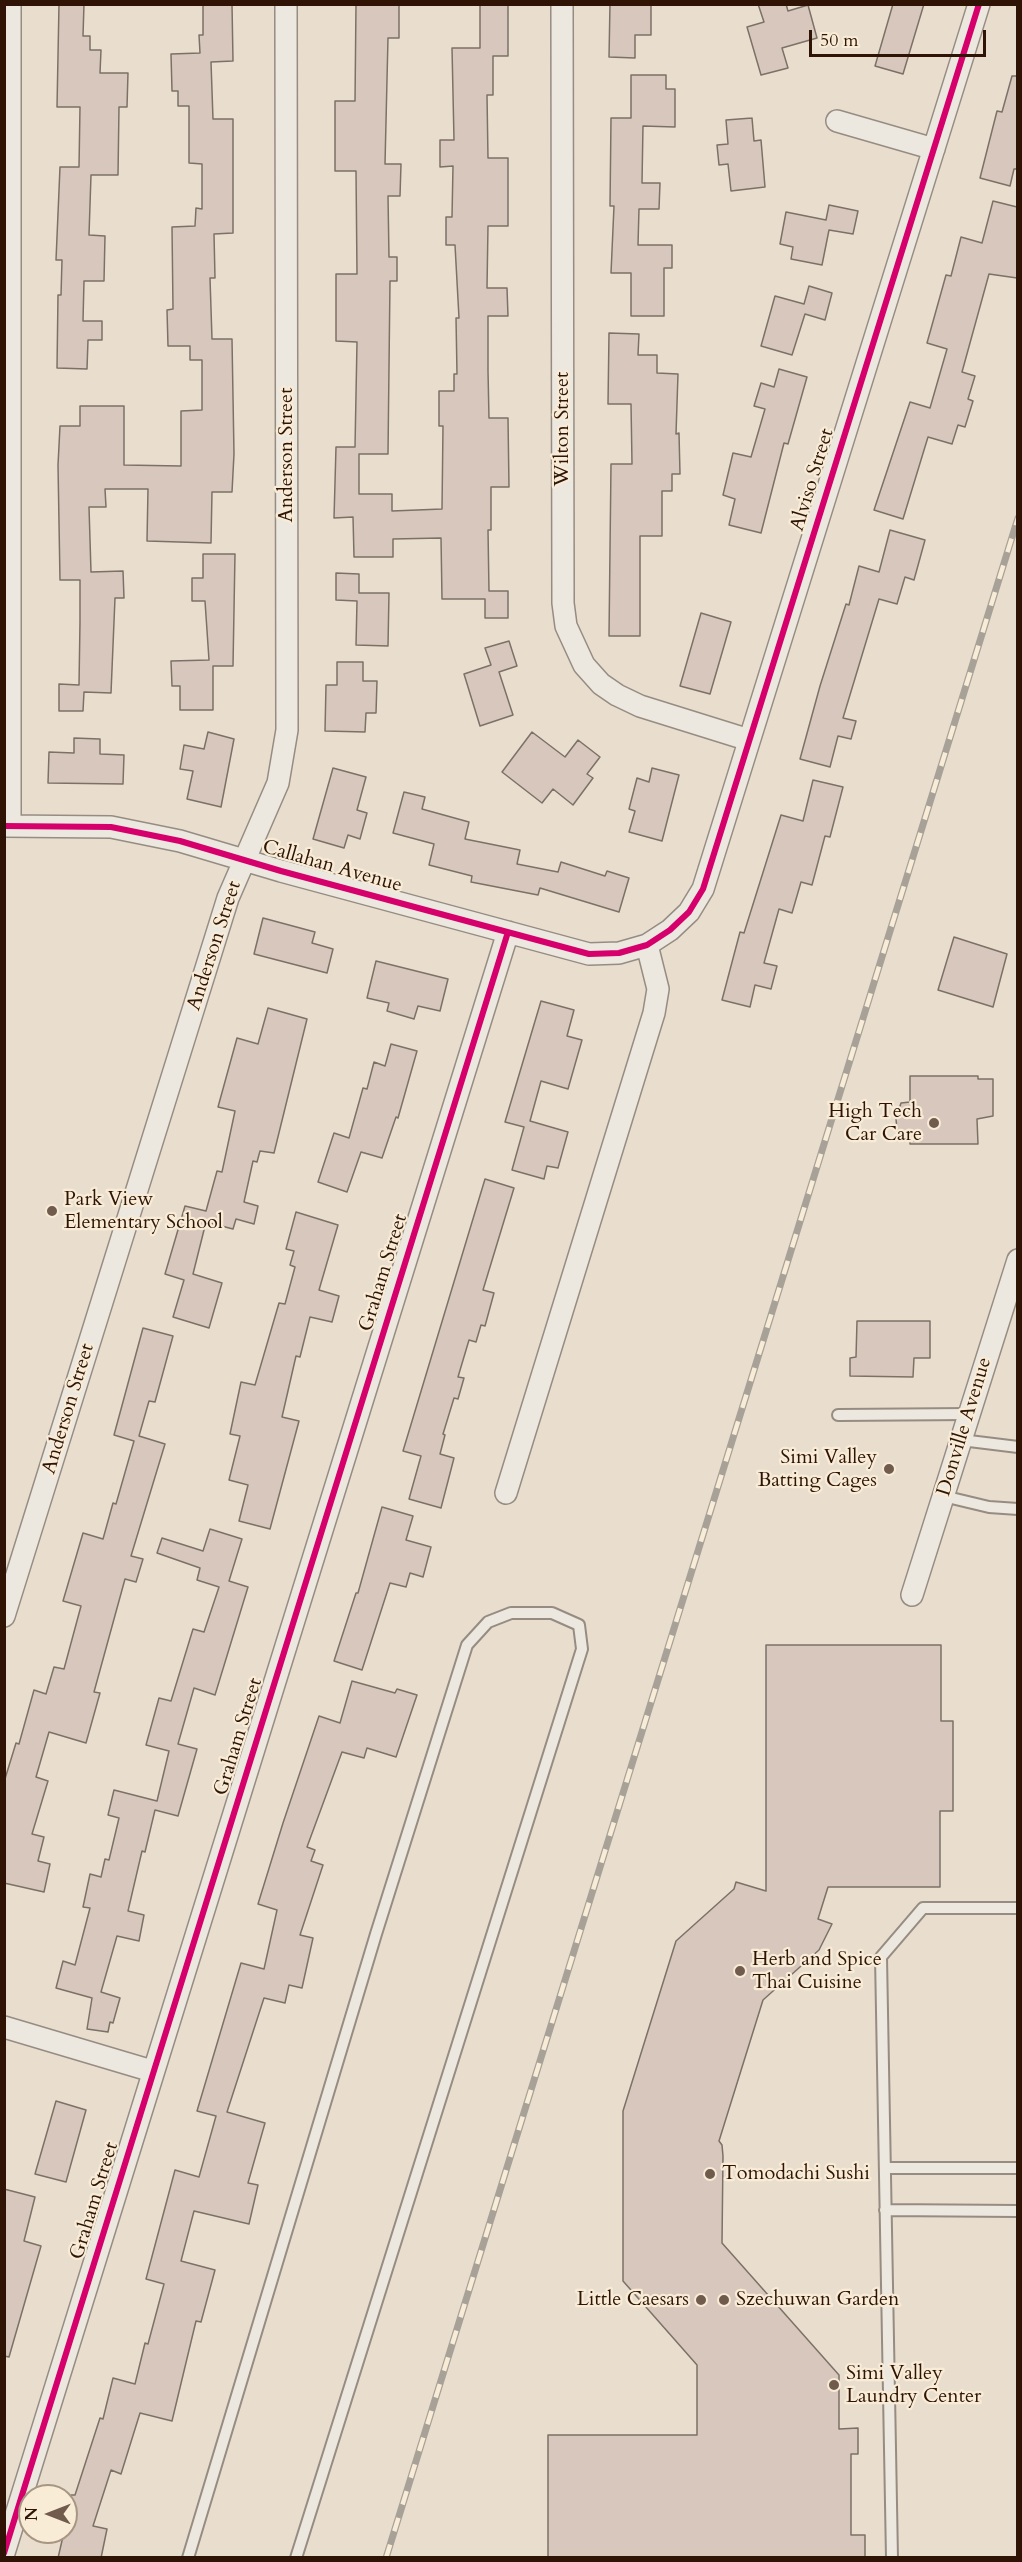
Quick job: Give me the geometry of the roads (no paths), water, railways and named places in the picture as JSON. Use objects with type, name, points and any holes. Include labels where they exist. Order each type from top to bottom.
[{"type":"street","points":[[7,826],[10,4]]},
{"type":"street","name":"Anderson Street","points":[[4,1616],[228,898],[278,783],[287,730],[286,4]]},
{"type":"street","name":"Wilton Street","points":[[562,4],[563,603],[566,626],[584,665],[601,684],[616,695],[640,706],[749,740]]},
{"type":"street","name":"Alviso Street","points":[[647,945],[670,930],[682,918],[703,889],[979,4]]},
{"type":"street","points":[[837,121],[934,149]]},
{"type":"street","name":"Callahan Avenue","points":[[7,826],[111,827],[180,841],[589,954],[619,953],[647,945]]},
{"type":"street","name":"Graham Street","points":[[4,2553],[508,932]]},
{"type":"street","points":[[506,1493],[654,1013],[658,989],[647,945]]},
{"type":"street","name":"Donville Avenue","points":[[912,1595],[1017,1260]]},
{"type":"street","points":[[4,2027],[152,2071]]},
{"type":"lane","points":[[838,1415],[969,1414]]},
{"type":"lane","points":[[961,1440],[1017,1447]]},
{"type":"lane","points":[[943,1496],[989,1507],[1017,1509]]},
{"type":"lane","points":[[188,2558],[376,1934],[467,1646],[488,1622],[511,1613],[552,1613],[579,1625],[582,1649],[296,2558]]},
{"type":"lane","points":[[892,2558],[881,1957],[923,1908],[1017,1908]]},
{"type":"lane","points":[[885,2168],[1017,2168]]},
{"type":"lane","points":[[885,2210],[1017,2211]]},
{"type":"railway","points":[[386,2558],[1018,518]]},
{"type":"place","name":"High Tech Car Care","points":[[934,1123]]},
{"type":"place","name":"Park View Elementary School","points":[[52,1211]]},
{"type":"place","name":"Simi Valley Batting Cages","points":[[889,1469]]},
{"type":"place","name":"Herb and Spice Thai Cuisine","points":[[740,1971]]},
{"type":"place","name":"Tomodachi Sushi","points":[[710,2174]]},
{"type":"place","name":"Little Caesars","points":[[701,2300]]},
{"type":"place","name":"Szechuwan Garden","points":[[724,2300]]},
{"type":"place","name":"Simi Valley Laundry Center","points":[[834,2385]]}]
